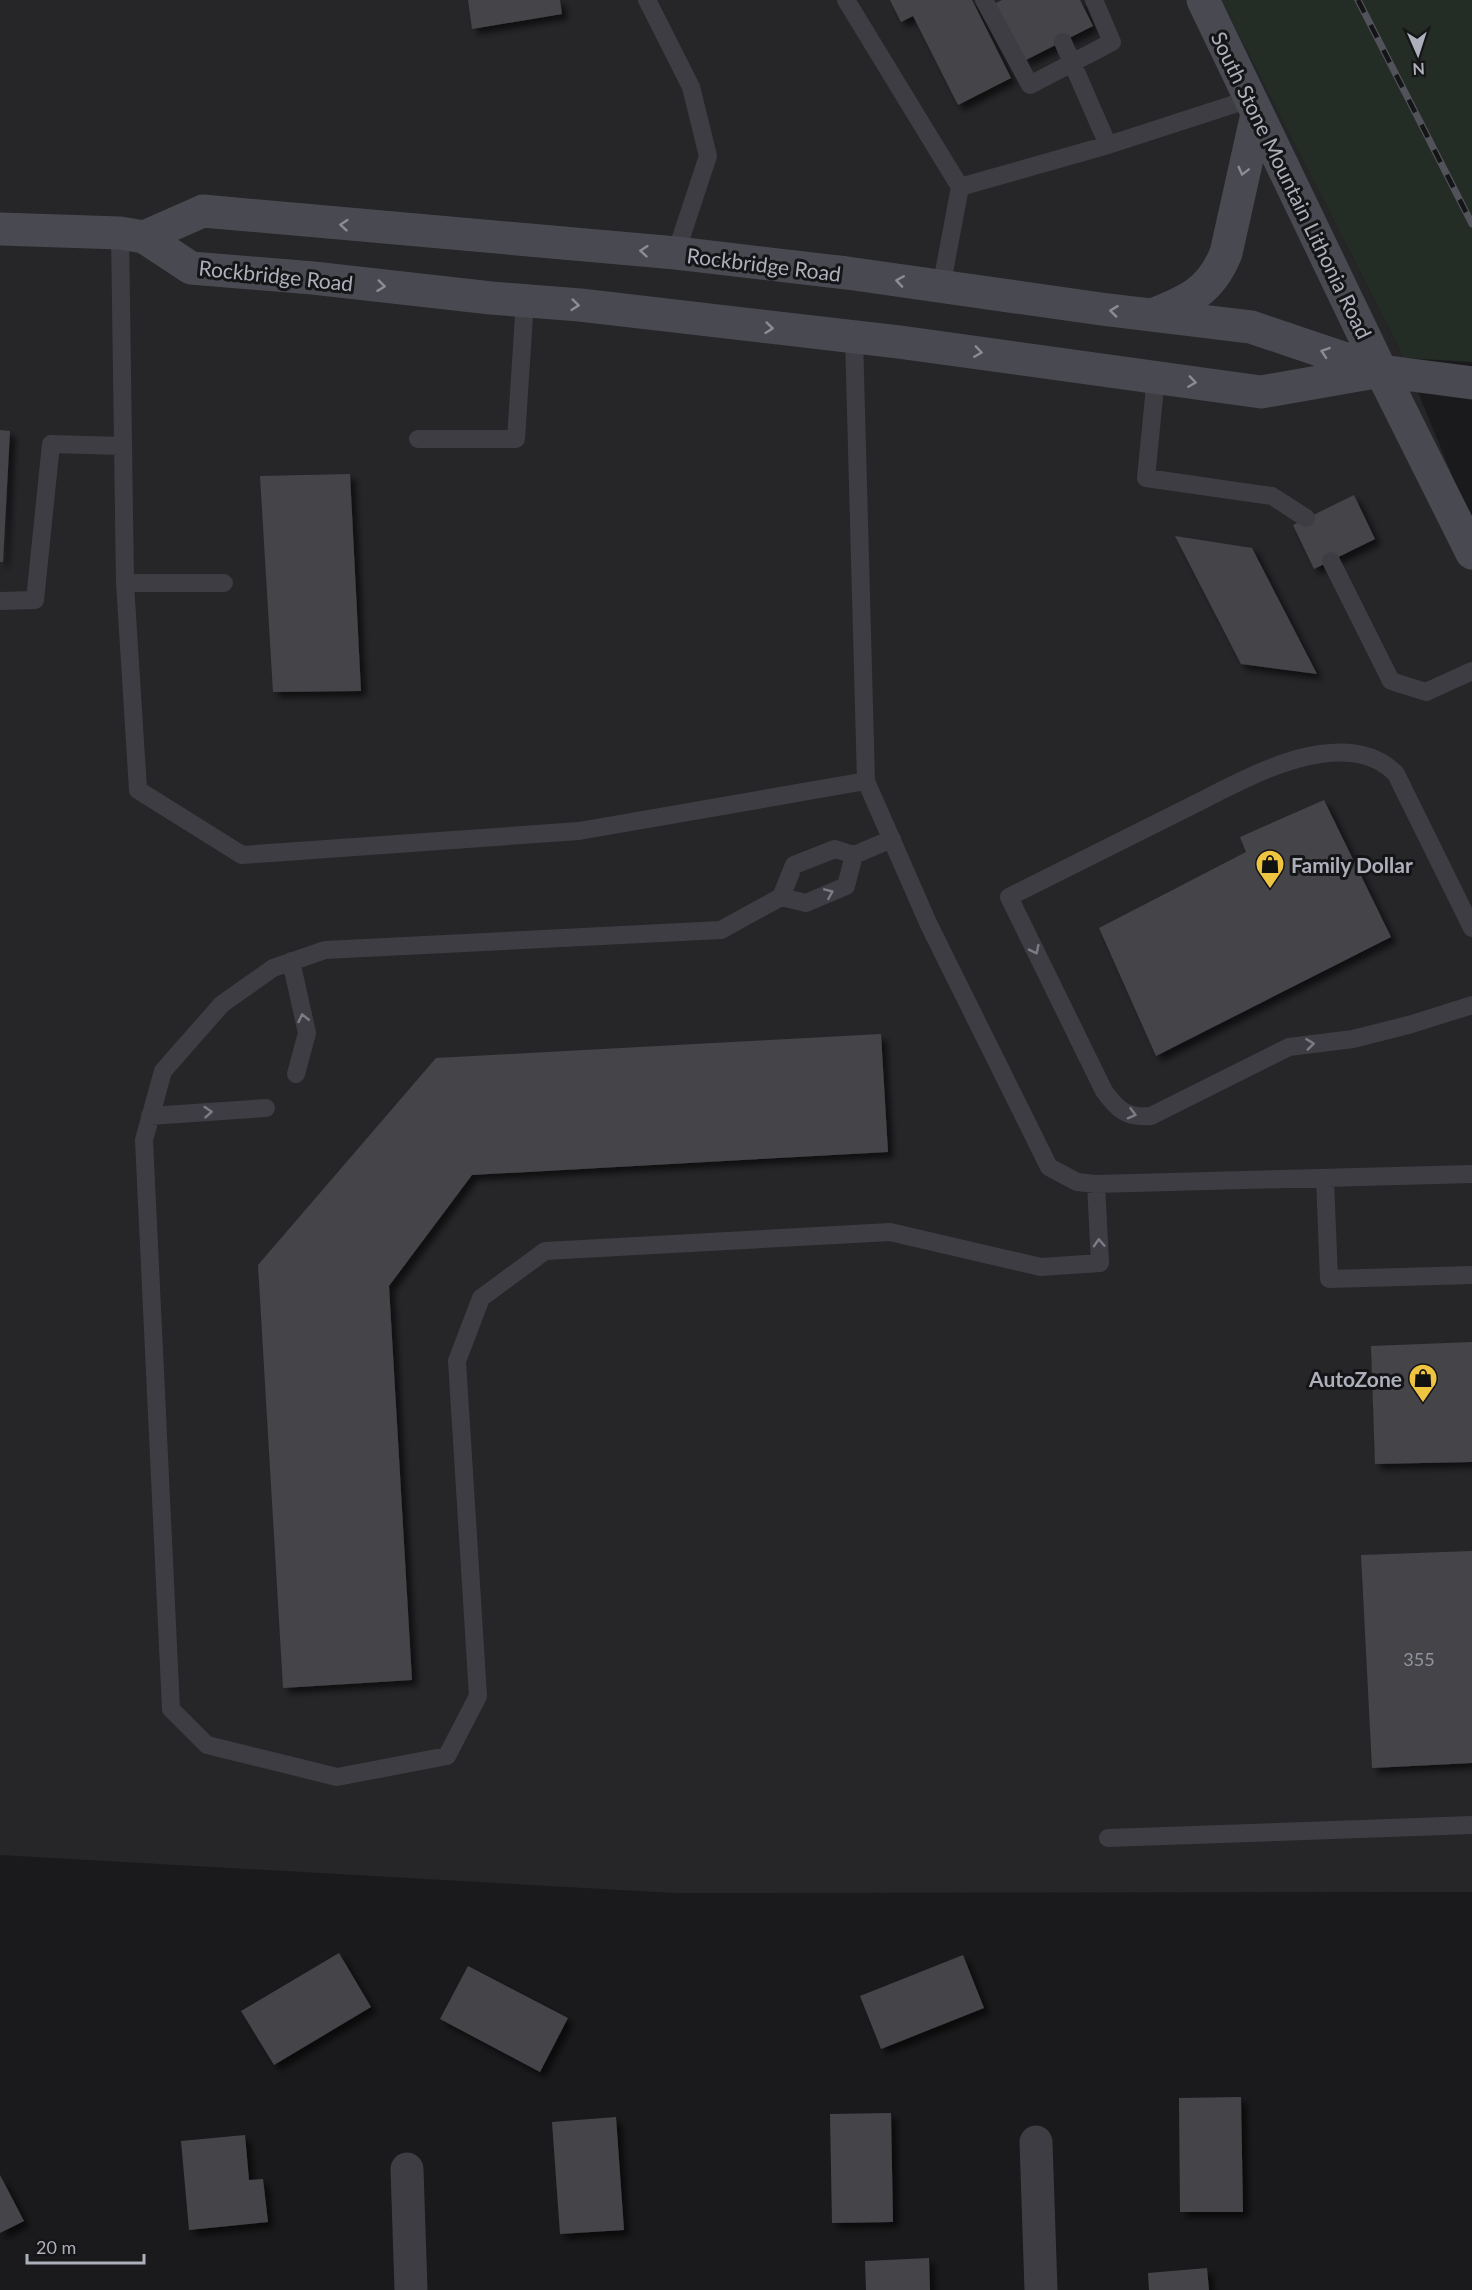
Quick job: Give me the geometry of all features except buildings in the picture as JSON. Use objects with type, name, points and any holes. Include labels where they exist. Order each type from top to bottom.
[{"type":"main road","name":"South Stone Mountain Lithonia Road","points":[[1203,0],[1381,371],[1472,553]]},
{"type":"main road","points":[[1152,315],[1193,297],[1208,285],[1219,271],[1226,253],[1254,106]]},
{"type":"main road","name":"Rockbridge Road","points":[[0,230],[132,235],[203,212],[676,253],[847,273],[942,288],[1251,327],[1381,371],[1472,383]]},
{"type":"main road","name":"Rockbridge Road","points":[[132,235],[191,268],[525,300],[854,337],[1261,392],[1381,371]]},
{"type":"street","points":[[1036,2142],[1041,2290]]},
{"type":"street","points":[[407,2169],[411,2290]]},
{"type":"lane","points":[[647,0],[692,87],[708,156],[676,253]]},
{"type":"lane","points":[[846,0],[960,188],[942,288]]},
{"type":"lane","points":[[984,0],[1030,85],[1112,42],[1094,0]]},
{"type":"lane","points":[[1063,42],[1108,145]]},
{"type":"lane","points":[[960,188],[1254,106]]},
{"type":"lane","points":[[132,235],[123,446],[125,583],[138,790],[242,855],[579,831],[866,781]]},
{"type":"lane","points":[[417,439],[516,439],[525,300]]},
{"type":"lane","points":[[854,337],[866,781],[928,926],[1049,1167],[1077,1182],[1096,1184],[1472,1174]]},
{"type":"lane","points":[[1156,377],[1146,478],[1272,496],[1306,518]]},
{"type":"lane","points":[[0,601],[35,600],[51,444],[123,446]]},
{"type":"lane","points":[[1331,561],[1391,681],[1426,692],[1472,672]]},
{"type":"lane","points":[[125,583],[224,583]]},
{"type":"lane","points":[[1472,928],[1396,774],[1386,764],[1373,757],[1337,752],[1300,758],[1242,780],[1009,897],[1104,1091],[1122,1111],[1136,1117],[1151,1116],[1290,1047],[1353,1039],[1472,1005]]},
{"type":"lane","points":[[892,839],[854,855],[834,849],[794,865],[781,897],[721,930],[325,950],[273,968],[222,1004],[163,1071],[144,1140],[171,1709],[207,1745],[337,1777],[447,1756],[478,1696],[457,1361],[481,1298],[545,1251],[890,1232],[1041,1267],[1100,1263],[1096,1184]]},
{"type":"lane","points":[[781,897],[806,903],[846,886],[854,855]]},
{"type":"lane","points":[[291,962],[307,1033],[296,1074]]},
{"type":"lane","points":[[150,1116],[266,1108]]},
{"type":"lane","points":[[1325,1179],[1329,1279],[1472,1275]]},
{"type":"lane","points":[[1108,1838],[1472,1825]]},
{"type":"shaded area","points":[[0,0],[1221,0],[1404,358],[1472,524],[1472,1892],[674,1893],[0,1855]]},
{"type":"shaded area","points":[[1221,0],[1472,0],[1472,362],[1404,358]]},
{"type":"railway","points":[[1358,0],[1472,224]]},
{"type":"place","name":"Family Dollar","points":[[1270,890]]},
{"type":"place","name":"AutoZone","points":[[1423,1404]]}]
